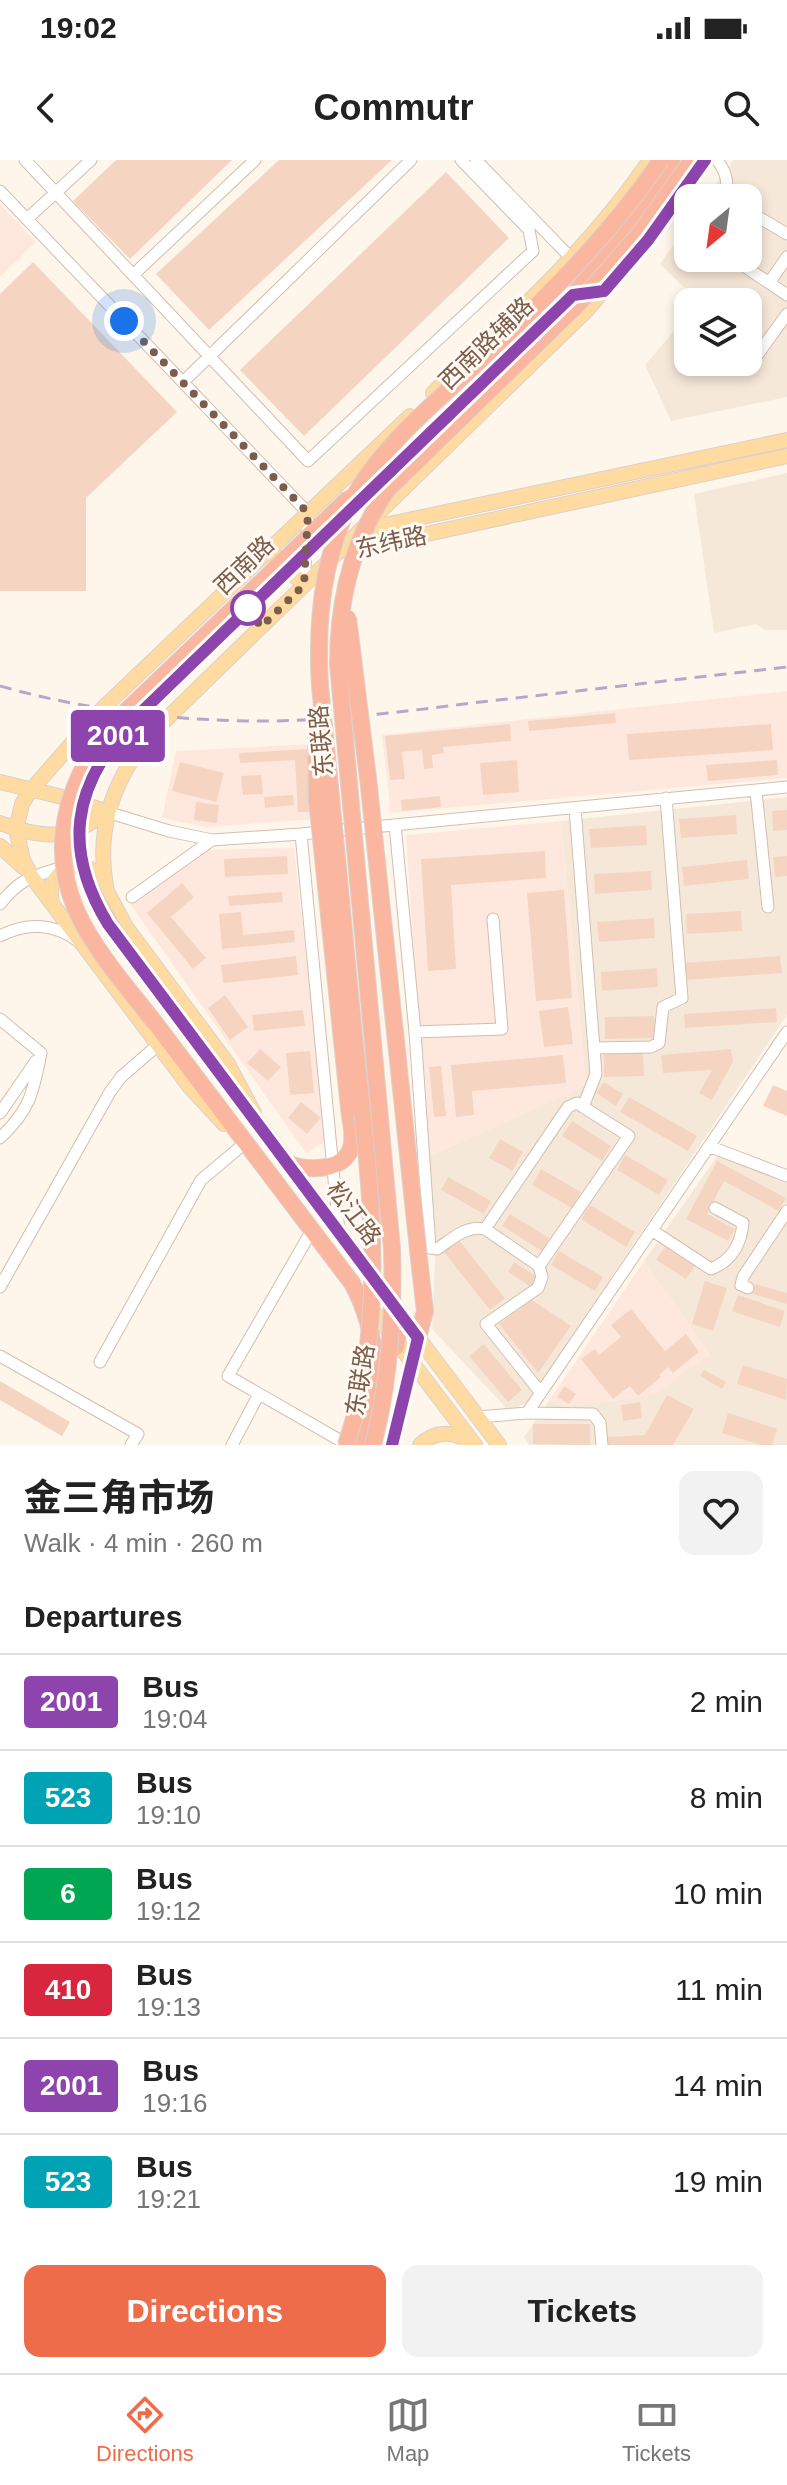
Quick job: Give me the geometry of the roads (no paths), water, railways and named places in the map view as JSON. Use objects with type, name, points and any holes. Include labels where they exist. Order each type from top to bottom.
[{"type":"highway","name":"东联路","points":[[347,1445],[360,1399],[367,1357],[373,1250],[318,657],[321,600],[329,563],[348,509],[364,481],[398,438],[581,261],[618,219],[661,160]]},
{"type":"highway","name":"西南路","points":[[172,1009],[108,924],[83,871],[79,834],[81,816],[97,768],[129,724],[576,278],[624,223],[672,160]]},
{"type":"highway","name":"西南路","points":[[155,1023],[102,954],[77,912],[71,895],[64,830],[69,800],[92,750],[121,716],[573,295],[631,229],[682,160]]},
{"type":"highway","name":"东联路","points":[[374,1445],[389,1362],[393,1276],[390,1207],[338,664],[340,615],[349,571],[364,527],[387,490],[589,292],[639,234],[692,160]]},
{"type":"highway","points":[[573,295],[604,291]]},
{"type":"highway","points":[[349,571],[348,625],[368,778],[425,1311],[418,1338]]},
{"type":"highway","points":[[287,1163],[308,1170],[332,1164],[345,1158],[352,1140],[316,777],[318,657]]},
{"type":"highway","name":"松江路","points":[[172,1009],[401,1315]]},
{"type":"highway","name":"松江路","points":[[155,1023],[352,1283]]},
{"type":"highway","points":[[352,1283],[371,1326],[374,1349],[372,1403],[362,1445]]},
{"type":"highway","points":[[374,1445],[385,1408],[401,1315]]},
{"type":"main road","name":"西南路辅路","points":[[308,513],[571,258],[650,160]]},
{"type":"main road","name":"西南路辅路","points":[[692,184],[705,160]]},
{"type":"main road","name":"西南路辅路","points":[[336,554],[550,347],[674,211]]},
{"type":"main road","name":"东纬路","points":[[308,513],[359,531],[787,440]]},
{"type":"main road","name":"东纬路","points":[[308,513],[336,554],[787,456]]},
{"type":"main road","name":"西南路","points":[[16,829],[22,804],[31,790],[103,708],[308,513]]},
{"type":"main road","points":[[269,550],[304,585]]},
{"type":"main road","points":[[262,1129],[238,1079],[140,948],[115,907],[106,886],[102,852],[107,812],[122,774],[149,736],[336,554]]},
{"type":"main road","points":[[0,782],[71,799],[107,812]]},
{"type":"main road","points":[[0,823],[36,834],[67,834],[92,824],[107,812]]},
{"type":"main road","points":[[16,829],[23,860],[32,877]]},
{"type":"main road","points":[[0,846],[32,877],[204,1103],[245,1143]]},
{"type":"main road","points":[[52,904],[54,878],[70,865],[91,869],[106,886]]},
{"type":"main road","name":"松江路","points":[[352,1283],[474,1445]]},
{"type":"main road","name":"松江路","points":[[401,1315],[499,1445]]},
{"type":"main road","points":[[392,1445],[418,1338]]},
{"type":"main road","points":[[347,1445],[366,1398],[374,1349]]},
{"type":"main road","points":[[420,1445],[432,1436],[447,1433],[463,1437],[474,1445]]},
{"type":"street","points":[[25,160],[308,461],[533,251],[529,230],[461,160]]},
{"type":"street","points":[[27,219],[91,160]]},
{"type":"street","points":[[133,275],[255,160]]},
{"type":"street","points":[[183,382],[411,160]]},
{"type":"street","points":[[476,160],[571,258]]},
{"type":"street","points":[[717,160],[725,171],[728,184]]},
{"type":"street","points":[[0,191],[308,513],[304,585]]},
{"type":"street","points":[[762,219],[787,234]]},
{"type":"street","points":[[769,283],[787,257]]},
{"type":"street","points":[[753,272],[787,295]]},
{"type":"street","points":[[762,348],[787,314]]},
{"type":"street","points":[[107,812],[212,840],[787,787]]},
{"type":"street","points":[[756,791],[768,907]]},
{"type":"street","points":[[594,1048],[651,1047],[659,1043],[663,1007],[682,998],[666,798]]},
{"type":"street","points":[[575,808],[596,1074],[583,1107]]},
{"type":"street","points":[[395,825],[415,1032],[430,1248],[437,1249],[476,1227],[485,1229],[539,1266],[542,1277],[538,1288],[486,1324],[541,1393]]},
{"type":"street","points":[[13,887],[16,829]]},
{"type":"street","points":[[301,834],[339,1232]]},
{"type":"street","points":[[132,897],[212,840]]},
{"type":"street","points":[[0,904],[13,887],[32,877],[70,865]]},
{"type":"street","points":[[415,1032],[502,1029],[493,919]]},
{"type":"street","points":[[0,936],[26,926],[41,926],[57,929],[83,945]]},
{"type":"street","points":[[0,1019],[41,1053]]},
{"type":"street","points":[[527,1413],[787,1032]]},
{"type":"street","points":[[0,1287],[110,1092],[121,1077],[158,1045]]},
{"type":"street","points":[[0,1113],[41,1053]]},
{"type":"street","points":[[0,1138],[25,1111],[33,1095],[41,1053]]},
{"type":"street","points":[[485,1229],[568,1107],[577,1103],[629,1136],[539,1266]]},
{"type":"street","points":[[100,1362],[201,1180],[245,1143]]},
{"type":"street","points":[[711,1147],[787,1176]]},
{"type":"street","points":[[653,1231],[711,1269],[726,1263],[742,1238],[743,1223],[715,1208]]},
{"type":"street","points":[[748,1288],[741,1285],[743,1277],[787,1211]]},
{"type":"street","points":[[312,1230],[228,1376],[347,1445]]},
{"type":"street","points":[[0,1356],[138,1434],[131,1445]]},
{"type":"street","points":[[232,1445],[259,1394]]},
{"type":"street","points":[[478,1417],[527,1413],[593,1414],[600,1423],[602,1445]]},
{"type":"railway","points":[[0,686],[65,702],[130,712],[197,719],[293,720],[381,714],[787,667]]}]
